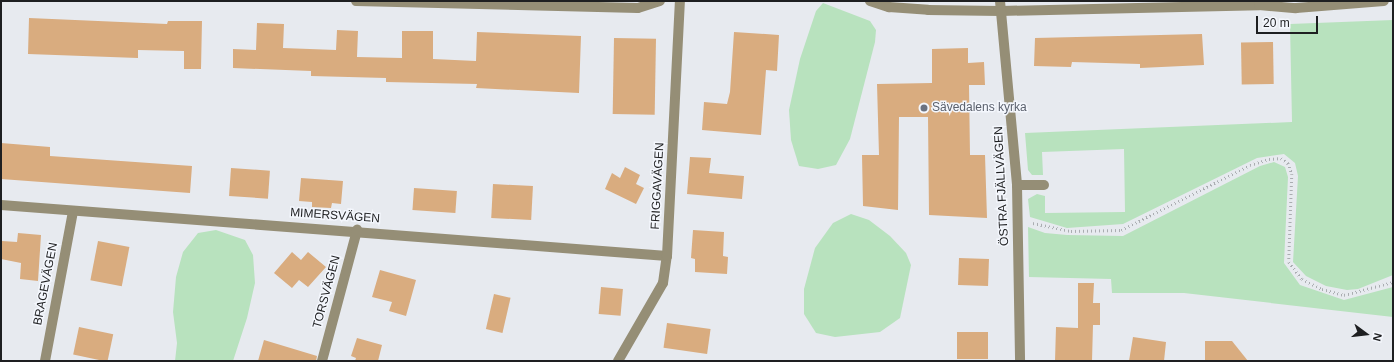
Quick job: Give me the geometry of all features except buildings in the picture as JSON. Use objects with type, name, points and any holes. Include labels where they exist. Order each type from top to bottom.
[{"type":"street","points":[[356,1],[638,8],[660,1]]},
{"type":"street","name":"FRIGGAVÄGEN","points":[[618,361],[663,283],[667,256],[680,1]]},
{"type":"street","points":[[870,1],[889,7],[928,10],[1001,6],[1259,6],[1296,8],[1384,1]]},
{"type":"street","name":"ÖSTRA FJÄLLVÄGEN","points":[[1001,6],[1017,185],[1020,361]]},
{"type":"street","points":[[1017,185],[1044,185]]},
{"type":"street","name":"MIMERSVÄGEN","points":[[1,205],[73,212],[358,230],[667,256]]},
{"type":"street","name":"BRAGEVÄGEN","points":[[45,361],[73,212]]},
{"type":"street","name":"TORSVÄGEN","points":[[322,361],[358,230]]},
{"type":"path","points":[[1018,219],[1070,231],[1121,230],[1250,165],[1270,159],[1281,158],[1288,163],[1292,174],[1289,262],[1302,279],[1322,289],[1344,294],[1393,282]]},
{"type":"green space","points":[[823,3],[870,21],[876,30],[875,42],[850,139],[836,165],[818,169],[799,166],[791,140],[789,110],[800,59],[816,11]]},
{"type":"green space","points":[[1393,20],[1393,275],[1358,289],[1347,290],[1326,286],[1306,276],[1293,262],[1298,176],[1295,163],[1284,154],[1257,158],[1123,224],[1067,228],[1030,217],[1028,199],[1037,194],[1045,196],[1045,213],[1125,212],[1124,149],[1042,152],[1043,175],[1032,175],[1028,170],[1025,133],[1292,122],[1290,24]]},
{"type":"green space","points":[[1274,162],[1285,167],[1288,177],[1284,263],[1300,285],[1344,300],[1393,287],[1393,317],[1184,293],[1112,293],[1111,279],[1029,277],[1028,227],[1045,233],[1123,236],[1260,166]]},
{"type":"green space","points":[[851,214],[869,220],[890,236],[906,253],[911,265],[900,318],[880,332],[835,337],[816,333],[804,314],[804,289],[815,248],[833,223]]},
{"type":"green space","points":[[216,230],[245,240],[253,255],[255,283],[247,318],[233,361],[175,361],[177,343],[173,312],[176,277],[183,252],[198,233]]},
{"type":"place","name":"Sävedalens kyrka","points":[[924,108]]}]
